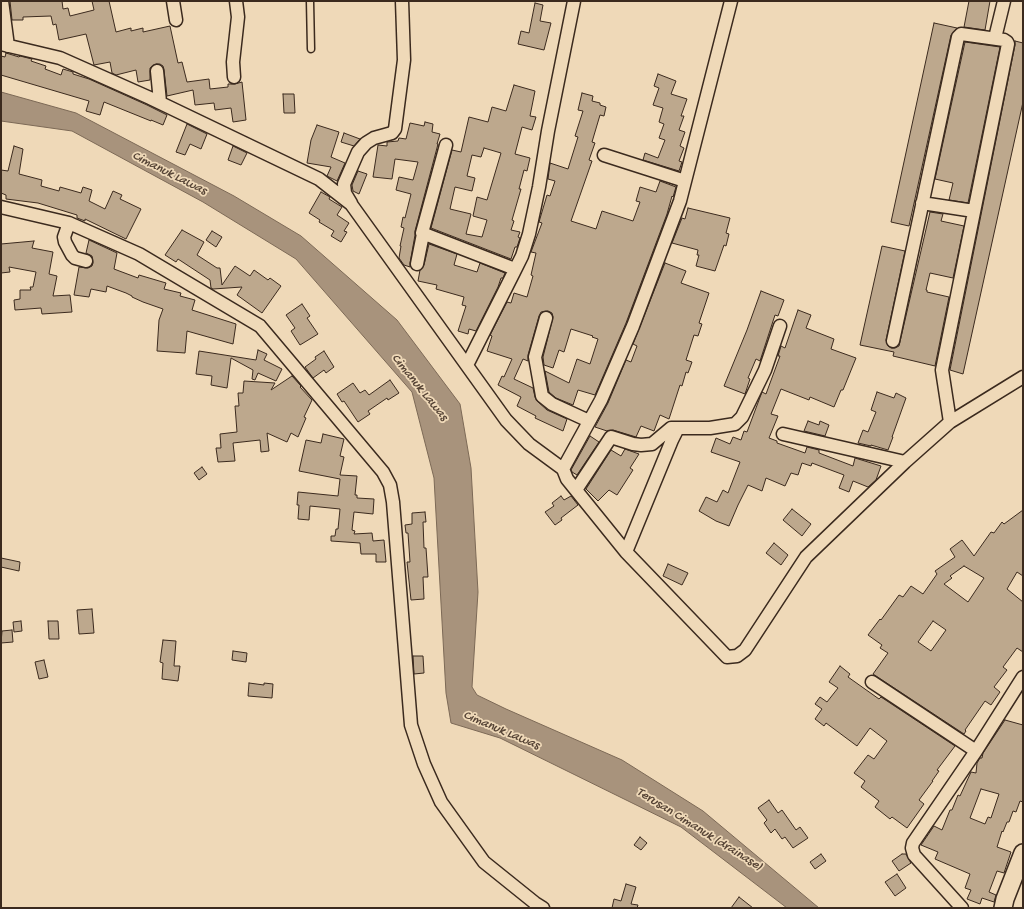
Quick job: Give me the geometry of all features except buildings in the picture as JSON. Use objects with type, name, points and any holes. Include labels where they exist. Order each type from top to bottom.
[{"type":"street","points":[[2,1],[4,45],[60,58],[160,102],[319,179],[351,204]]},
{"type":"street","points":[[173,1],[176,20]]},
{"type":"street","points":[[234,78],[238,17],[236,1]]},
{"type":"street","points":[[402,1],[404,60],[395,129],[392,133],[374,138],[366,143],[358,152],[344,184],[345,193],[351,204],[506,420],[529,444],[563,469],[567,479],[626,552],[728,657],[736,656],[745,650],[806,557],[905,462],[950,422],[1023,377]]},
{"type":"street","points":[[467,365],[516,269],[529,234],[574,1]]},
{"type":"street","points":[[563,469],[601,400],[633,326],[680,201],[731,1]]},
{"type":"street","points":[[995,38],[1004,1]]},
{"type":"street","points":[[893,341],[958,37],[961,34],[995,38],[1007,42],[1008,44],[942,370],[950,422]]},
{"type":"street","points":[[157,71],[160,102]]},
{"type":"street","points":[[417,264],[423,234],[422,230],[446,145]]},
{"type":"street","points":[[604,155],[685,181]]},
{"type":"street","points":[[922,203],[974,212]]},
{"type":"street","points":[[1,207],[69,223],[139,254],[260,326],[382,472],[390,485],[393,502],[411,725],[424,764],[441,802],[484,862],[542,908]]},
{"type":"street","points":[[69,223],[64,237],[65,242],[72,255],[77,259],[86,261]]},
{"type":"street","points":[[423,234],[516,269]]},
{"type":"street","points":[[546,318],[535,357],[542,396],[552,404],[589,421]]},
{"type":"street","points":[[576,490],[611,437],[633,444],[652,444],[671,428],[710,428],[735,424],[742,417],[765,370],[780,326]]},
{"type":"street","points":[[626,552],[678,428]]},
{"type":"street","points":[[783,434],[905,462]]},
{"type":"street","points":[[962,908],[916,858],[912,852],[913,843],[976,751],[1023,677]]},
{"type":"street","points":[[872,682],[976,751]]},
{"type":"street","points":[[1003,908],[1023,853]]},
{"type":"lane","points":[[310,1],[311,49]]},
{"type":"water","points":[[1,92],[76,113],[234,196],[301,236],[397,320],[460,404],[471,468],[478,592],[472,687],[477,695],[622,760],[703,811],[819,908],[787,908],[681,827],[500,738],[451,723],[446,693],[434,478],[412,392],[296,259],[203,202],[72,131],[1,121]]},
{"type":"water label","name":"Cimanuk Lawas","points":[[169,174]]},
{"type":"water label","name":"Cimanuk Lawas","points":[[419,388]]},
{"type":"water label","name":"Cimanuk Lawas","points":[[501,731]]},
{"type":"water label","name":"Terusan Cimanuk (drainase)","points":[[699,830]]}]
